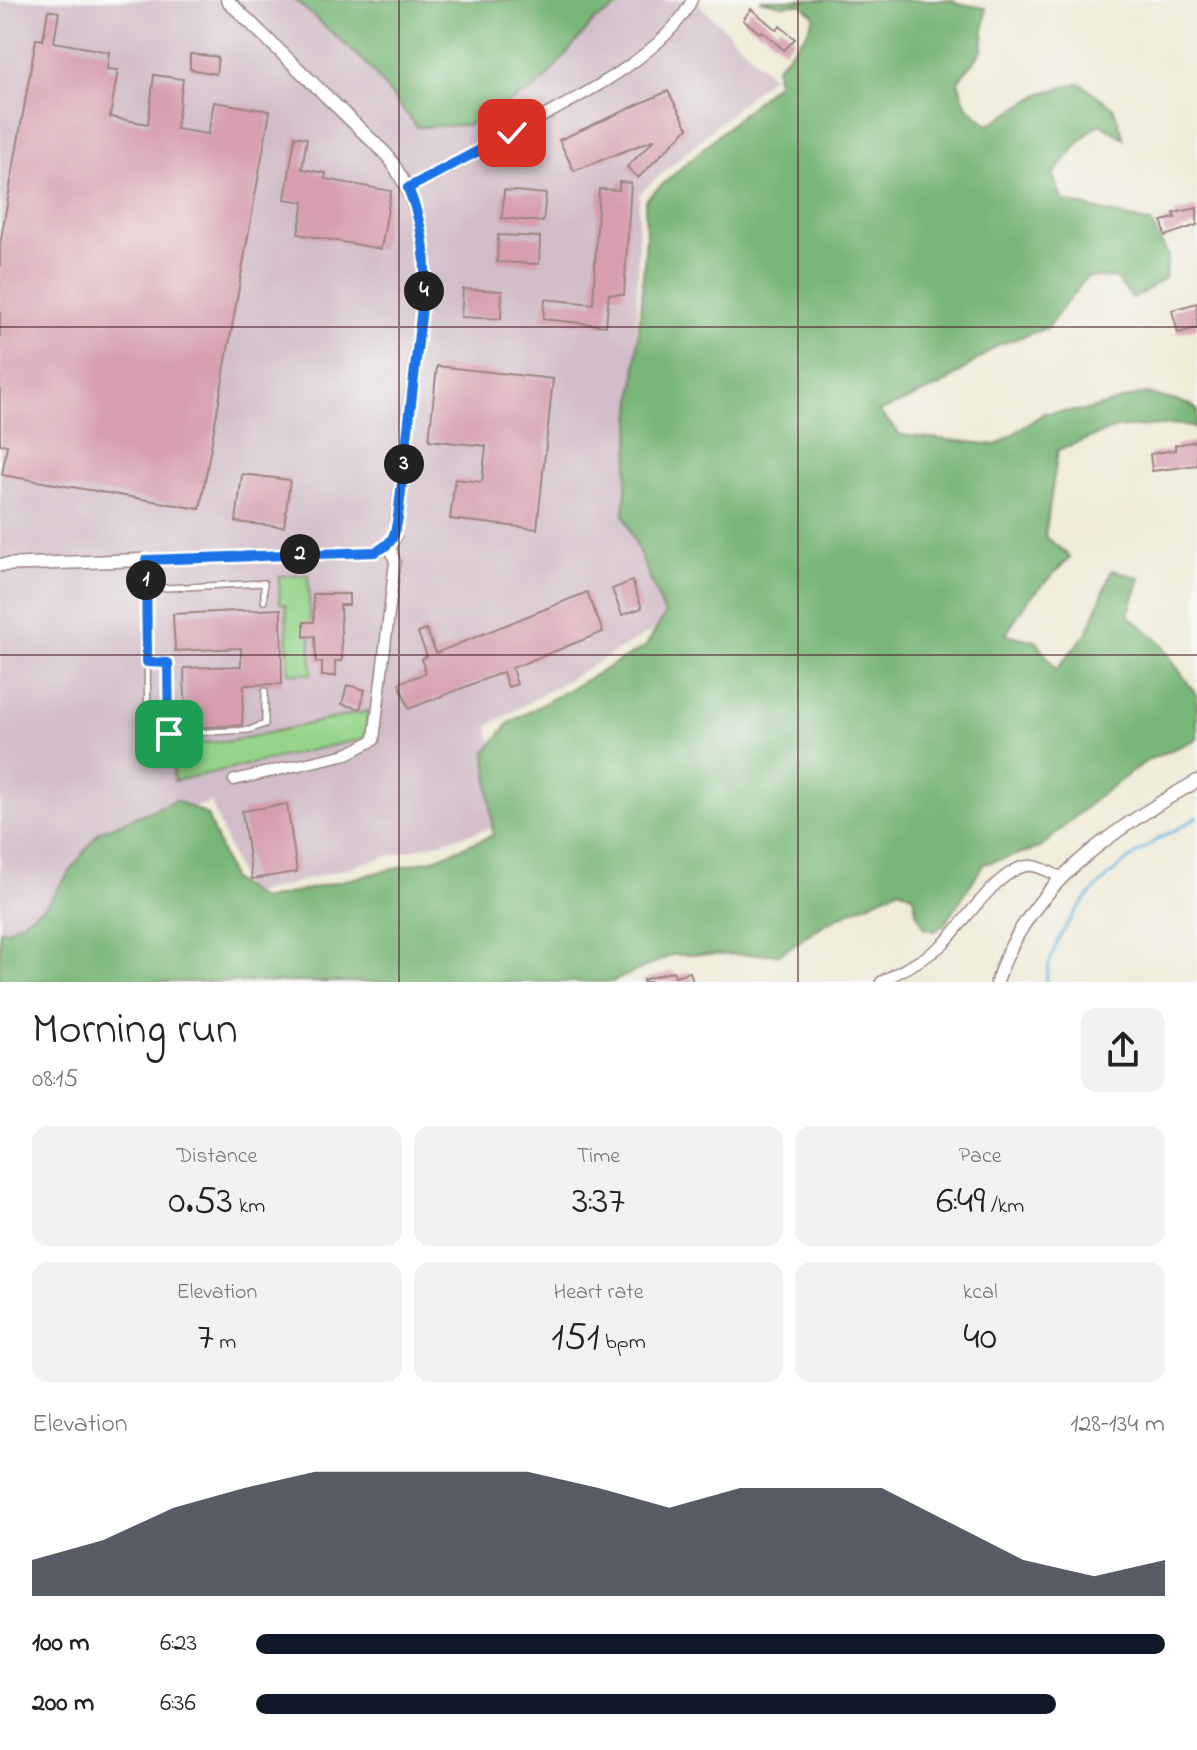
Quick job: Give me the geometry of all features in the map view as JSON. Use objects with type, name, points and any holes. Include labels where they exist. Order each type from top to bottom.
[{"type":"street","points":[[0,565],[375,552],[390,546],[395,536],[425,281],[421,225],[408,188],[387,155],[227,0]]},
{"type":"street","points":[[408,188],[597,87],[657,43],[684,16],[692,0]]},
{"type":"street","points":[[234,780],[347,754],[374,740],[395,562],[390,546]]},
{"type":"street","points":[[997,982],[1031,913],[1062,878],[1104,840],[1197,781]]},
{"type":"street","points":[[881,982],[945,942],[972,907],[1015,869],[1031,865],[1062,878]]},
{"type":"lane","points":[[146,560],[148,735],[249,730],[265,724],[265,691]]},
{"type":"lane","points":[[146,589],[264,583],[264,601]]},
{"type":"lane","points":[[147,662],[168,663],[169,734]]},
{"type":"shaded area","points":[[0,0],[695,0],[772,76],[639,194],[633,531],[674,618],[488,726],[508,823],[247,896],[211,802],[107,837],[0,959]]},
{"type":"green space","points":[[295,0],[630,0],[594,21],[538,87],[468,125],[417,127],[365,62]]},
{"type":"green space","points":[[760,0],[954,0],[956,3],[986,8],[982,51],[958,81],[966,105],[988,125],[1042,93],[1080,83],[1113,107],[1124,138],[1100,124],[1080,141],[1053,175],[1063,201],[1151,223],[1168,255],[1165,278],[1133,299],[1115,278],[1087,277],[1047,328],[998,345],[942,385],[879,412],[901,435],[997,445],[1044,413],[1087,410],[1146,393],[1191,405],[1197,410],[1197,428],[1177,424],[1116,428],[1058,450],[1045,536],[1070,557],[1027,601],[1006,634],[1036,641],[1056,670],[1087,633],[1112,570],[1140,578],[1128,615],[1158,640],[1197,696],[1197,739],[1148,760],[1095,799],[1040,848],[984,864],[944,925],[935,931],[925,928],[916,912],[914,896],[900,889],[828,922],[780,954],[672,955],[612,982],[0,982],[0,930],[8,930],[46,905],[99,832],[176,800],[207,815],[232,880],[262,900],[434,859],[493,835],[486,752],[509,723],[646,646],[665,615],[624,515],[646,237],[645,200],[777,83],[776,67],[806,34],[815,16],[801,4],[781,5]]},
{"type":"green space","points":[[308,575],[312,674],[289,673],[286,605],[280,603],[279,576]]},
{"type":"green space","points":[[368,711],[366,738],[174,781],[171,745],[232,741]]},
{"type":"building","points":[[751,9],[777,30],[780,26],[795,39],[784,50],[743,20]]},
{"type":"building","points":[[48,10],[59,12],[54,42],[109,52],[107,69],[118,70],[110,117],[148,124],[154,75],[183,79],[176,129],[208,134],[214,102],[270,111],[200,509],[2,475],[7,445],[0,444],[0,244],[36,39],[43,40]]},
{"type":"building","points":[[190,54],[218,57],[216,74],[190,69]]},
{"type":"building","points":[[668,91],[688,128],[638,178],[627,167],[655,139],[574,171],[559,140]]},
{"type":"building","points":[[295,136],[307,138],[302,169],[326,173],[325,179],[391,191],[381,249],[298,234],[304,202],[285,199]]},
{"type":"building","points":[[619,182],[631,183],[624,295],[609,294],[606,326],[543,319],[545,299],[593,304],[599,189],[619,190]]},
{"type":"building","points":[[504,190],[546,194],[543,222],[502,218]]},
{"type":"building","points":[[1197,208],[1197,225],[1165,236],[1162,221],[1175,218],[1174,213]]},
{"type":"building","points":[[498,235],[540,237],[539,264],[497,262]]},
{"type":"building","points":[[463,289],[502,291],[501,319],[461,317]]},
{"type":"building","points":[[1197,303],[1197,328],[1178,333],[1172,310]]},
{"type":"building","points":[[437,366],[553,379],[537,529],[450,519],[455,479],[482,482],[486,446],[429,440]]},
{"type":"building","points":[[1197,441],[1197,465],[1152,471],[1150,454],[1175,450],[1175,445]]},
{"type":"building","points":[[242,474],[290,480],[284,527],[236,522]]},
{"type":"building","points":[[632,581],[642,608],[622,615],[612,589]]},
{"type":"building","points":[[587,592],[603,632],[512,668],[517,684],[508,687],[503,672],[409,709],[399,683],[426,673],[421,659],[427,656],[418,633],[426,629],[436,653]]},
{"type":"building","points":[[313,594],[349,594],[349,605],[340,605],[342,661],[335,661],[336,676],[322,676],[322,662],[316,662],[315,636],[304,637],[304,622],[314,622]]},
{"type":"building","points":[[281,609],[282,684],[244,685],[242,725],[186,728],[184,668],[241,666],[241,648],[175,651],[173,614]]},
{"type":"building","points":[[347,685],[365,690],[360,709],[342,704]]},
{"type":"building","points":[[287,804],[297,872],[252,879],[242,811]]},
{"type":"building","points":[[673,971],[675,976],[690,972],[693,982],[643,982],[643,980]]},
{"type":"waterway","points":[[1046,982],[1050,960],[1070,919],[1101,883],[1137,853],[1197,817]]},
{"type":"route","points":[[169,734],[168,663],[147,662],[146,560],[375,552],[390,546],[398,517],[425,281],[421,225],[408,188],[512,133]]}]
